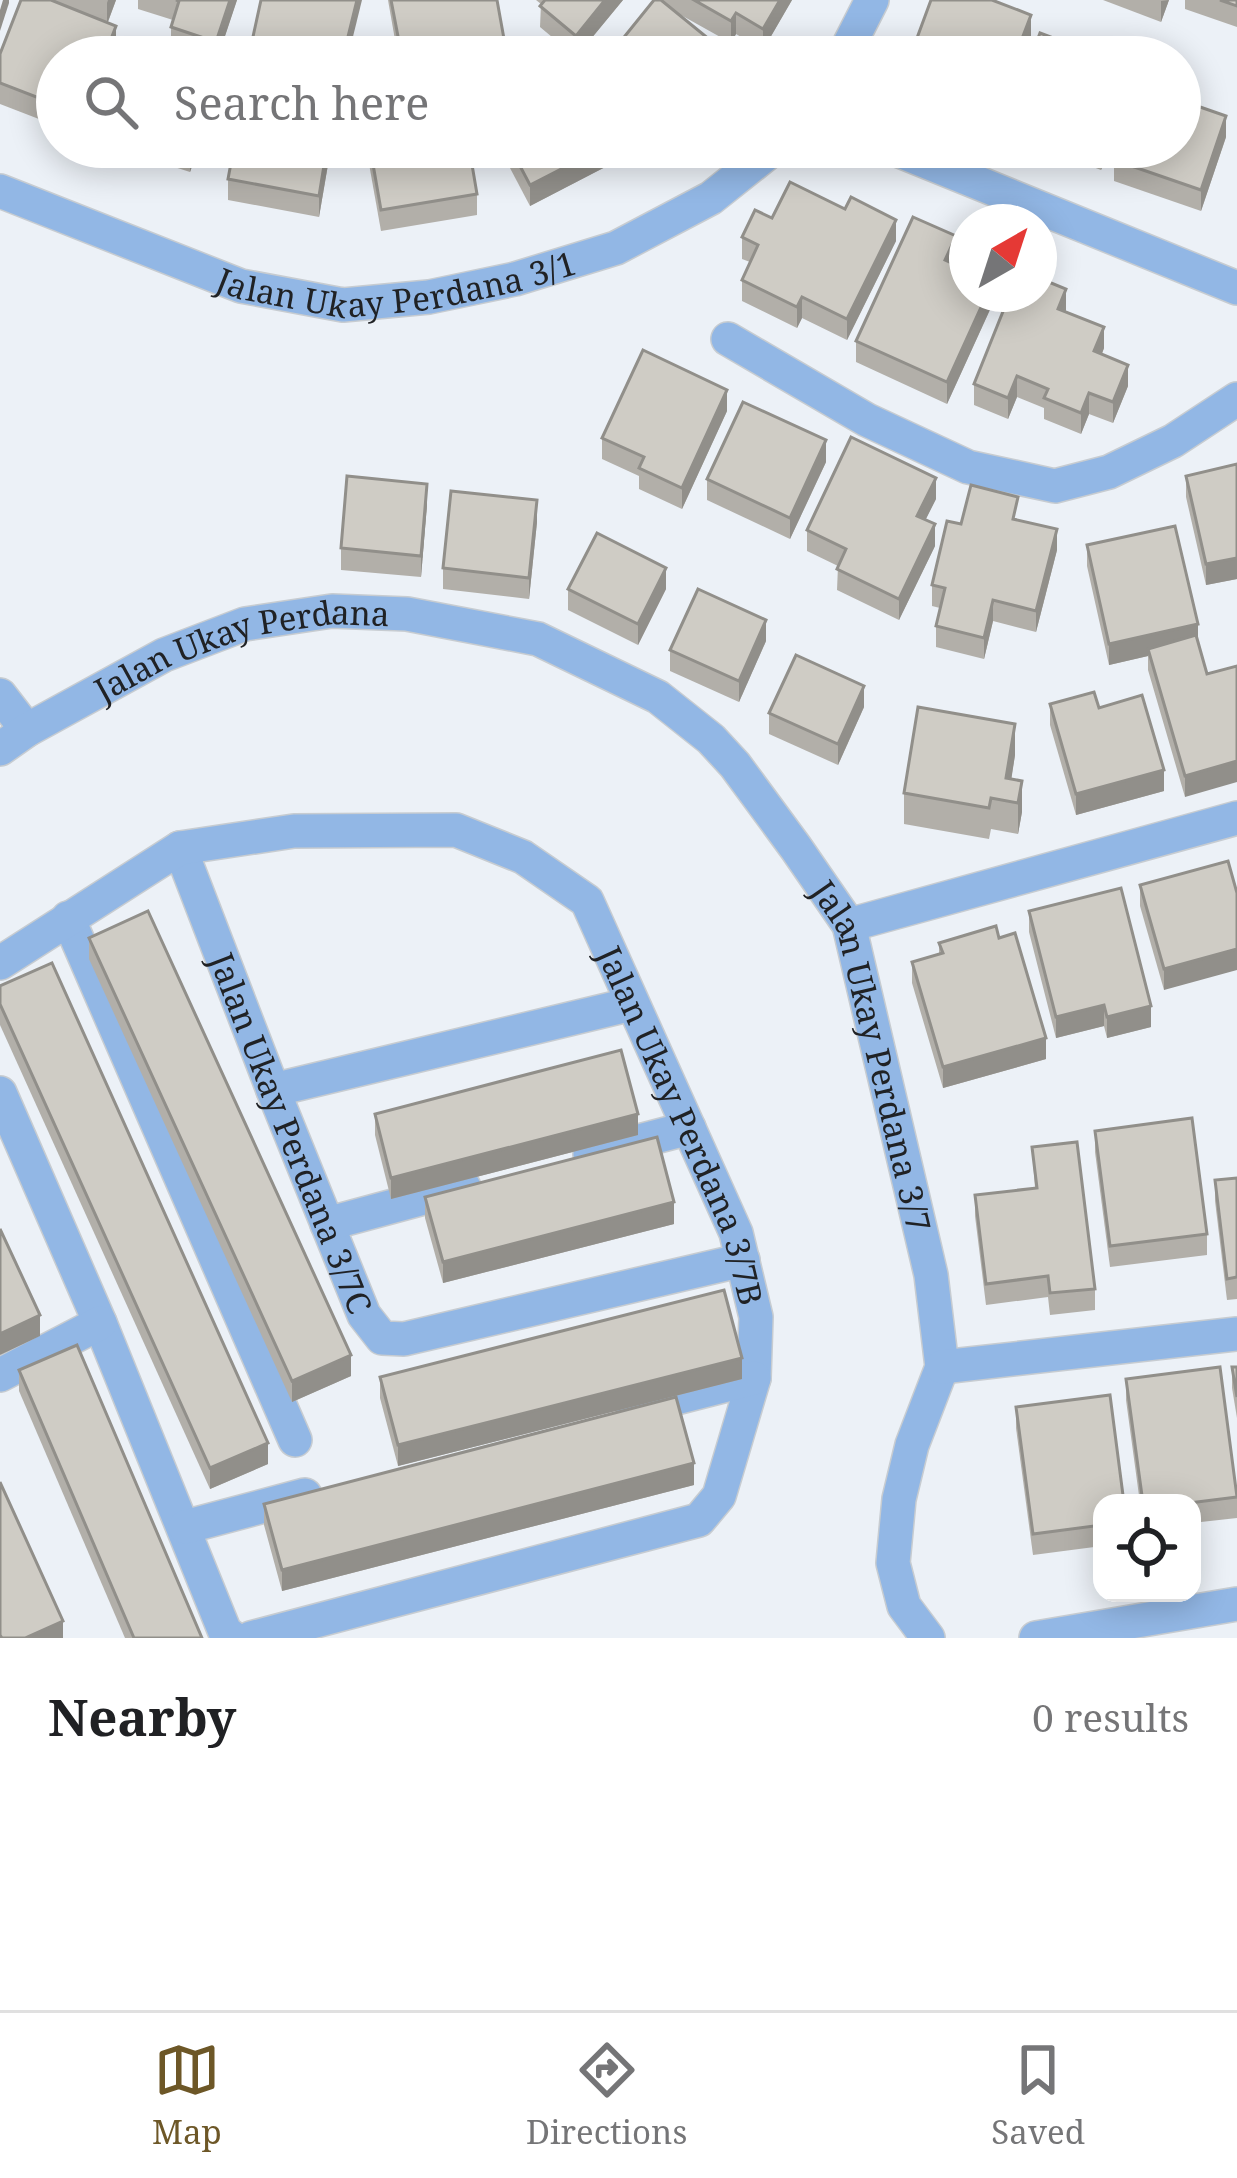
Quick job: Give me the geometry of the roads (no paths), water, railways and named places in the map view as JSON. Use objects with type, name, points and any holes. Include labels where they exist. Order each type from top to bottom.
[{"type":"street","points":[[854,36],[872,0]]},
{"type":"street","name":"Jalan Ukay Perdana 3/1","points":[[5,201],[242,286],[343,305],[451,293],[616,248],[711,198],[749,168]]},
{"type":"street","points":[[942,168],[1237,288]]},
{"type":"street","points":[[728,339],[867,420],[968,466],[1054,485],[1108,472],[1173,441],[1237,399]]},
{"type":"street","name":"Jalan Ukay Perdana","points":[[13,739],[164,655],[245,624],[332,611],[407,614],[500,631]]},
{"type":"street","name":"Jalan Ukay Perdana 3/7","points":[[500,631],[538,639],[658,697],[690,721],[735,765],[849,925],[931,1275],[943,1367],[912,1445],[899,1499],[893,1563],[904,1606],[923,1637]]},
{"type":"street","points":[[0,695],[13,739]]},
{"type":"street","points":[[849,925],[1237,818]]},
{"type":"street","name":"Jalan Ukay Perdana 3/7B","points":[[0,963],[180,848],[294,830],[456,830],[523,856],[587,901],[736,1234],[756,1317],[754,1378],[718,1496],[699,1520],[251,1638]]},
{"type":"street","name":"Jalan Ukay Perdana 3/7C","points":[[180,848],[364,1316],[382,1338],[404,1339],[743,1260]]},
{"type":"street","points":[[68,918],[295,1440]]},
{"type":"street","points":[[273,1090],[632,1004]]},
{"type":"street","points":[[0,1093],[100,1323],[225,1632],[233,1638]]},
{"type":"street","points":[[570,1160],[689,1128]]},
{"type":"street","points":[[327,1224],[504,1177]]},
{"type":"street","points":[[0,1376],[100,1323]]},
{"type":"street","points":[[943,1367],[1237,1334]]},
{"type":"street","points":[[594,1420],[754,1378]]},
{"type":"street","points":[[185,1527],[344,1485]]},
{"type":"street","points":[[1036,1638],[1237,1604]]}]
